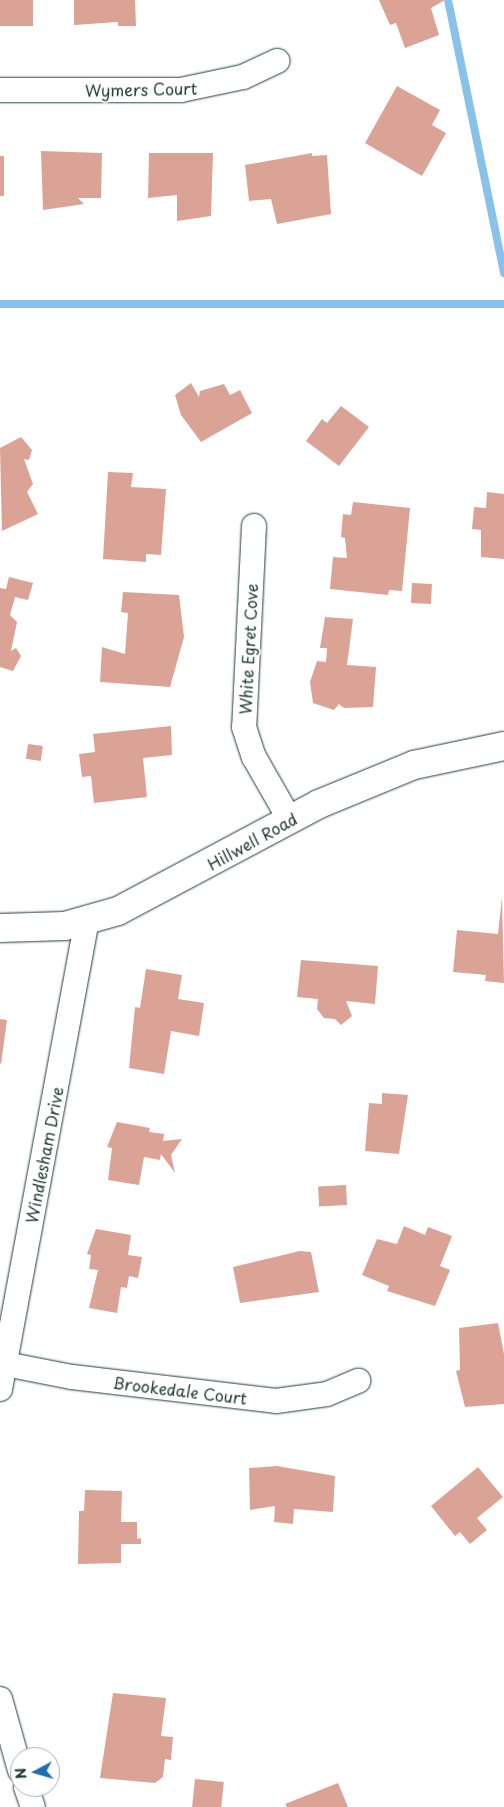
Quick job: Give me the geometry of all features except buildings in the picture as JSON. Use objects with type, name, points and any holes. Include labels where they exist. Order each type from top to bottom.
[{"type":"street","name":"Wymers Court","points":[[0,90],[181,90],[243,77],[277,61]]},
{"type":"street","name":"White Egret Cove","points":[[254,526],[244,727],[254,757],[290,820]]},
{"type":"street","name":"Hillwell Road","points":[[0,928],[45,929],[87,921],[126,907],[290,820],[414,765],[504,746]]},
{"type":"street","name":"Windlesham Drive","points":[[0,1388],[2,1364],[87,921]]},
{"type":"street","name":"Brookedale Court","points":[[2,1364],[72,1378],[276,1401],[327,1394],[358,1381]]},
{"type":"street","points":[[0,1699],[14,1747]]},
{"type":"waterway","points":[[448,0],[504,273]]},
{"type":"waterway","points":[[0,304],[504,304]]}]
